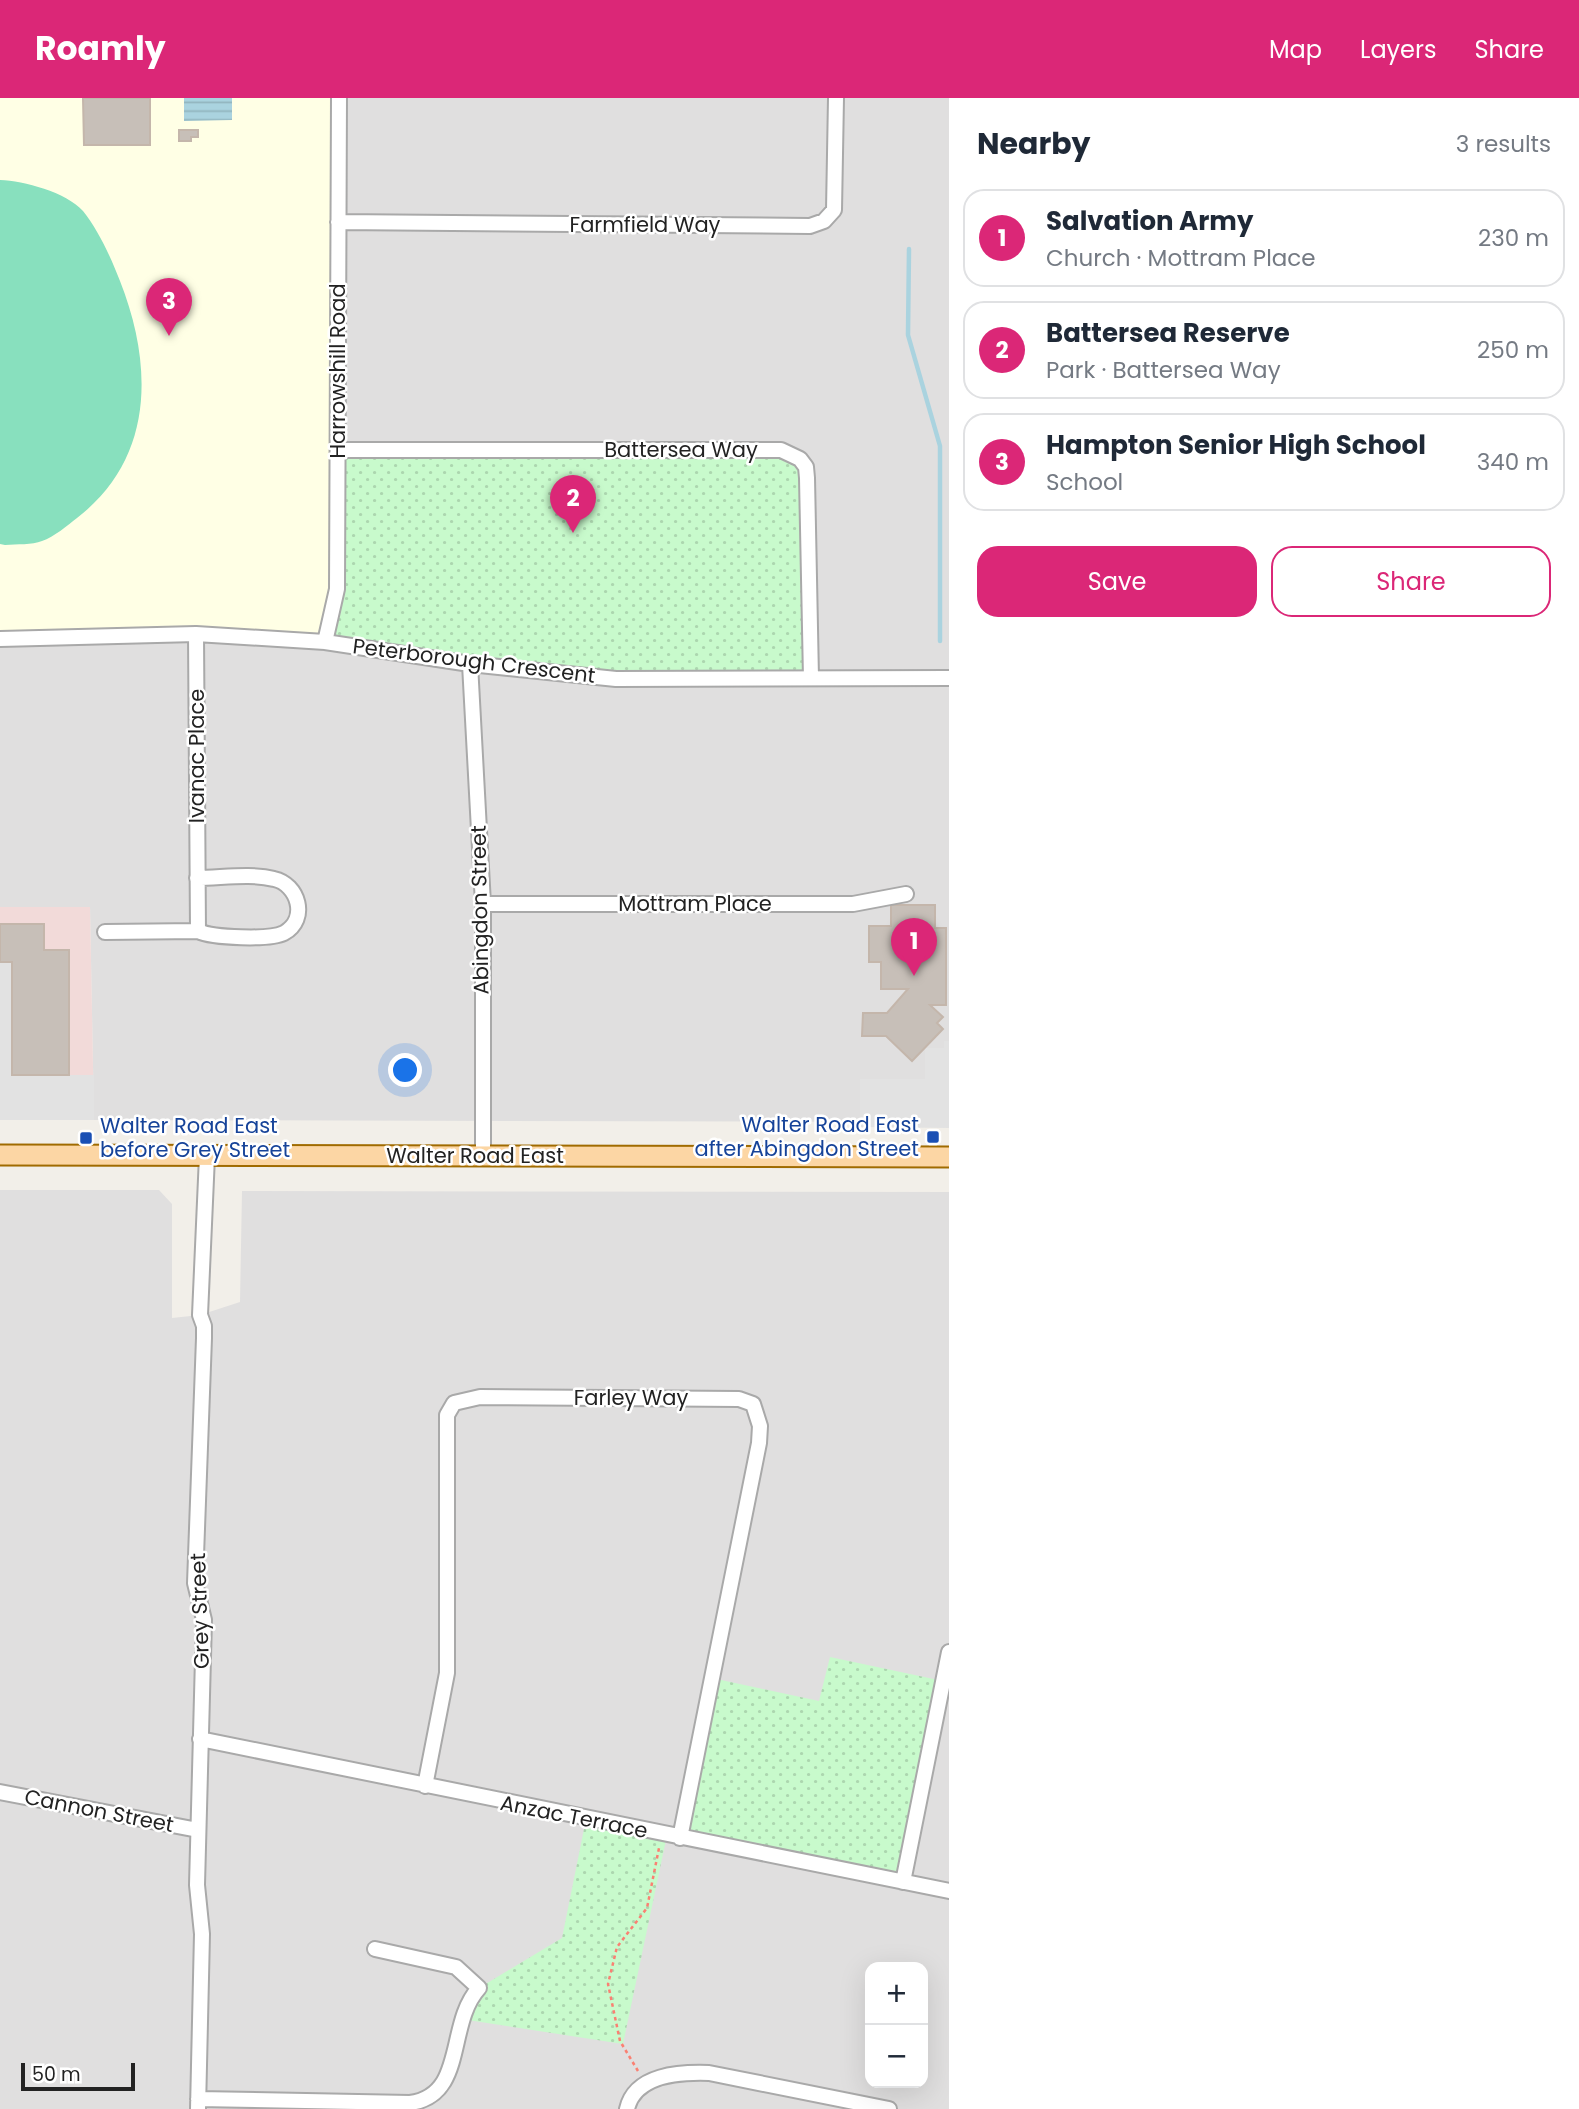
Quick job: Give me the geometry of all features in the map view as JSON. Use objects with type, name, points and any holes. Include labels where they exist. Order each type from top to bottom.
[{"type":"main road","name":"Walter Road East","points":[[0,1156],[949,1157]]},
{"type":"street","name":"Harrowshill Road","points":[[325,642],[337,589],[339,98]]},
{"type":"street","name":"Farmfield Way","points":[[338,222],[810,226],[824,221],[834,210],[836,98]]},
{"type":"street","name":"Battersea Way","points":[[338,450],[781,450],[792,454],[806,467],[807,478],[811,678]]},
{"type":"street","name":"Peterborough Crescent","points":[[0,639],[196,634],[325,642],[470,664],[616,679],[949,678]]},
{"type":"street","name":"Ivanac Place","points":[[196,634],[198,931]]},
{"type":"street","name":"Abingdon Street","points":[[470,664],[483,904],[483,1156]]},
{"type":"street","points":[[104,932],[198,931],[209,936],[275,936],[293,925],[299,904],[289,887],[272,878],[197,878]]},
{"type":"street","name":"Mottram Place","points":[[483,904],[853,904],[906,894]]},
{"type":"street","name":"Grey Street","points":[[198,2104],[202,1934],[197,1904],[204,1620],[195,1583],[204,1338],[200,1315],[208,1156]]},
{"type":"street","name":"Farley Way","points":[[425,1786],[447,1673],[447,1415],[454,1403],[480,1397],[739,1399],[752,1404],[760,1426],[759,1443],[680,1838]]},
{"type":"street","points":[[903,1882],[949,1652]]},
{"type":"street","name":"Anzac Terrace","points":[[200,1739],[949,1891]]},
{"type":"street","name":"Cannon Street","points":[[0,1792],[198,1830]]},
{"type":"street","points":[[198,2104],[410,2103],[433,2096],[447,2079],[461,2019],[469,1998],[479,1988],[456,1968],[375,1949]]},
{"type":"street","points":[[627,2109],[630,2098],[647,2083],[672,2074],[709,2073],[890,2109]]},
{"type":"path","points":[[647,2083],[620,2041],[608,1984],[617,1947],[647,1908],[659,1847]]},
{"type":"shaded area","points":[[0,98],[339,98],[337,588],[325,642],[0,639]]},
{"type":"shaded area","points":[[339,98],[949,98],[949,1122],[94,1120],[90,907],[0,907],[0,639],[338,450]]},
{"type":"shaded area","points":[[0,907],[90,907],[94,1120],[0,1120]]},
{"type":"shaded area","points":[[0,962],[12,962],[12,1075],[94,1075],[94,1120],[0,1120]]},
{"type":"shaded area","points":[[944,1041],[949,1041],[949,1128],[860,1127],[860,1079],[925,1079],[925,1048],[944,1048]]},
{"type":"shaded area","points":[[0,1190],[159,1190],[172,1204],[172,1318],[200,1315],[240,1302],[242,1191],[949,1192],[949,2109],[0,2109]]},
{"type":"green space","points":[[0,180],[32,185],[56,193],[76,204],[89,219],[113,263],[131,313],[141,377],[140,408],[134,439],[121,467],[103,494],[61,531],[47,539],[34,543],[5,545],[0,544]]},
{"type":"green space","points":[[338,450],[781,450],[800,459],[811,678],[616,679],[325,642],[337,589]]},
{"type":"green space","points":[[830,1657],[943,1681],[903,1882],[680,1838],[712,1678],[819,1701]]},
{"type":"green space","points":[[586,1819],[667,1835],[623,2044],[461,2019],[479,1988],[562,1938]]},
{"type":"water","points":[[184,98],[232,98],[232,120],[184,121]]},
{"type":"building","points":[[83,98],[150,98],[150,145],[84,145]]},
{"type":"building","points":[[179,130],[198,130],[198,137],[191,137],[191,141],[179,141]]},
{"type":"building","points":[[891,905],[935,905],[935,928],[946,928],[946,1005],[930,1005],[943,1017],[937,1023],[943,1029],[912,1061],[886,1036],[862,1036],[863,1013],[887,1013],[908,989],[881,989],[881,962],[869,962],[869,926],[891,926]]},
{"type":"building","points":[[0,924],[44,924],[44,950],[69,950],[69,1075],[12,1075],[12,962],[0,962]]},
{"type":"waterway","points":[[909,249],[908,335],[940,446],[940,641]]},
{"type":"place","name":"Hampton Senior High School","points":[[169,336]]},
{"type":"place","name":"Battersea Reserve","points":[[573,533]]},
{"type":"place","name":"Salvation Army","points":[[914,976]]},
{"type":"place","name":"Walter Road East after Abingdon Street","points":[[933,1137]]},
{"type":"place","name":"Walter Road East before Grey Street","points":[[86,1138]]}]
